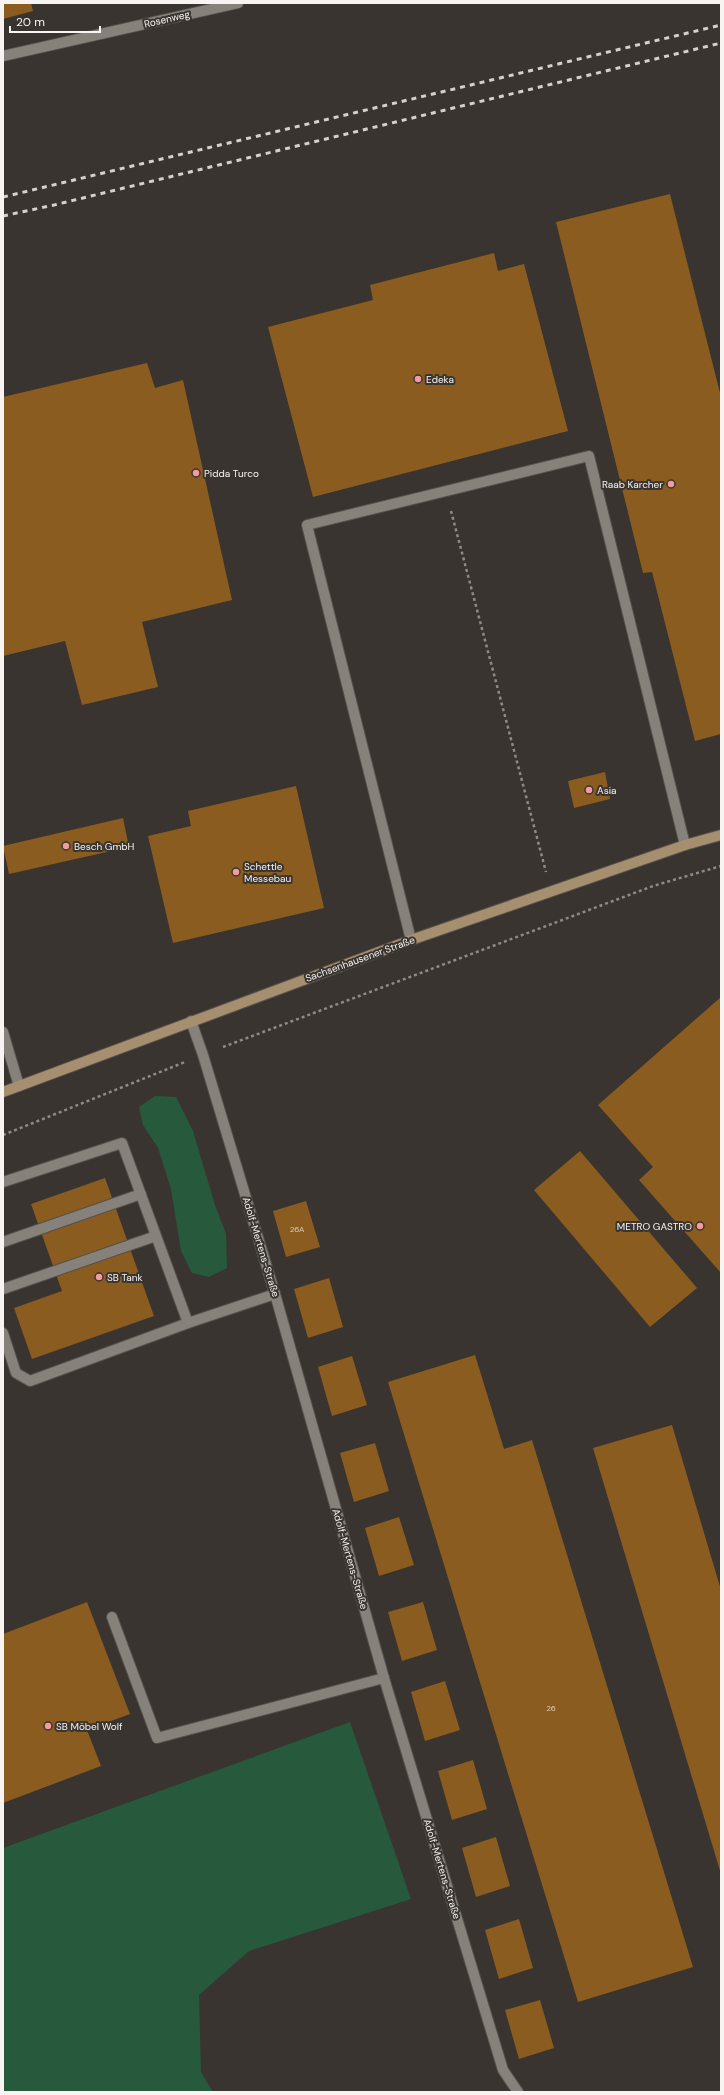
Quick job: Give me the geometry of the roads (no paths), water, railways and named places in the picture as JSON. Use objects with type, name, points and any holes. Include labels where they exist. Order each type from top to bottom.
[{"type":"main road","name":"Sachsenhausener Straße","points":[[3,1092],[411,940],[685,845],[721,835]]},
{"type":"street","name":"Rosenweg","points":[[3,56],[238,3]]},
{"type":"street","points":[[411,940],[307,525],[589,456],[685,845]]},
{"type":"street","name":"Adolf-Mertens-Straße","points":[[191,1022],[203,1055],[275,1294],[384,1678],[503,2070],[518,2092]]},
{"type":"street","points":[[3,1032],[19,1086]]},
{"type":"street","points":[[3,1182],[122,1143],[188,1323]]},
{"type":"street","points":[[3,1242],[141,1194]]},
{"type":"street","points":[[3,1289],[156,1236]]},
{"type":"street","points":[[3,1333],[16,1373],[30,1381],[188,1323],[275,1294]]},
{"type":"street","points":[[112,1617],[157,1738],[384,1678]]},
{"type":"railway","points":[[3,197],[721,25]]},
{"type":"railway","points":[[3,216],[54,205],[721,43]]},
{"type":"place","name":"Edeka","points":[[418,379]]},
{"type":"place","name":"Pidda Turco","points":[[196,473]]},
{"type":"place","name":"Raab Karcher","points":[[671,484]]},
{"type":"place","name":"Asia","points":[[589,790]]},
{"type":"place","name":"Besch GmbH","points":[[66,846]]},
{"type":"place","name":"Schettle Messebau","points":[[236,872]]},
{"type":"place","name":"METRO GASTRO","points":[[700,1226]]},
{"type":"place","name":"SB Tank","points":[[99,1277]]},
{"type":"place","name":"SB Möbel Wolf","points":[[48,1726]]}]
